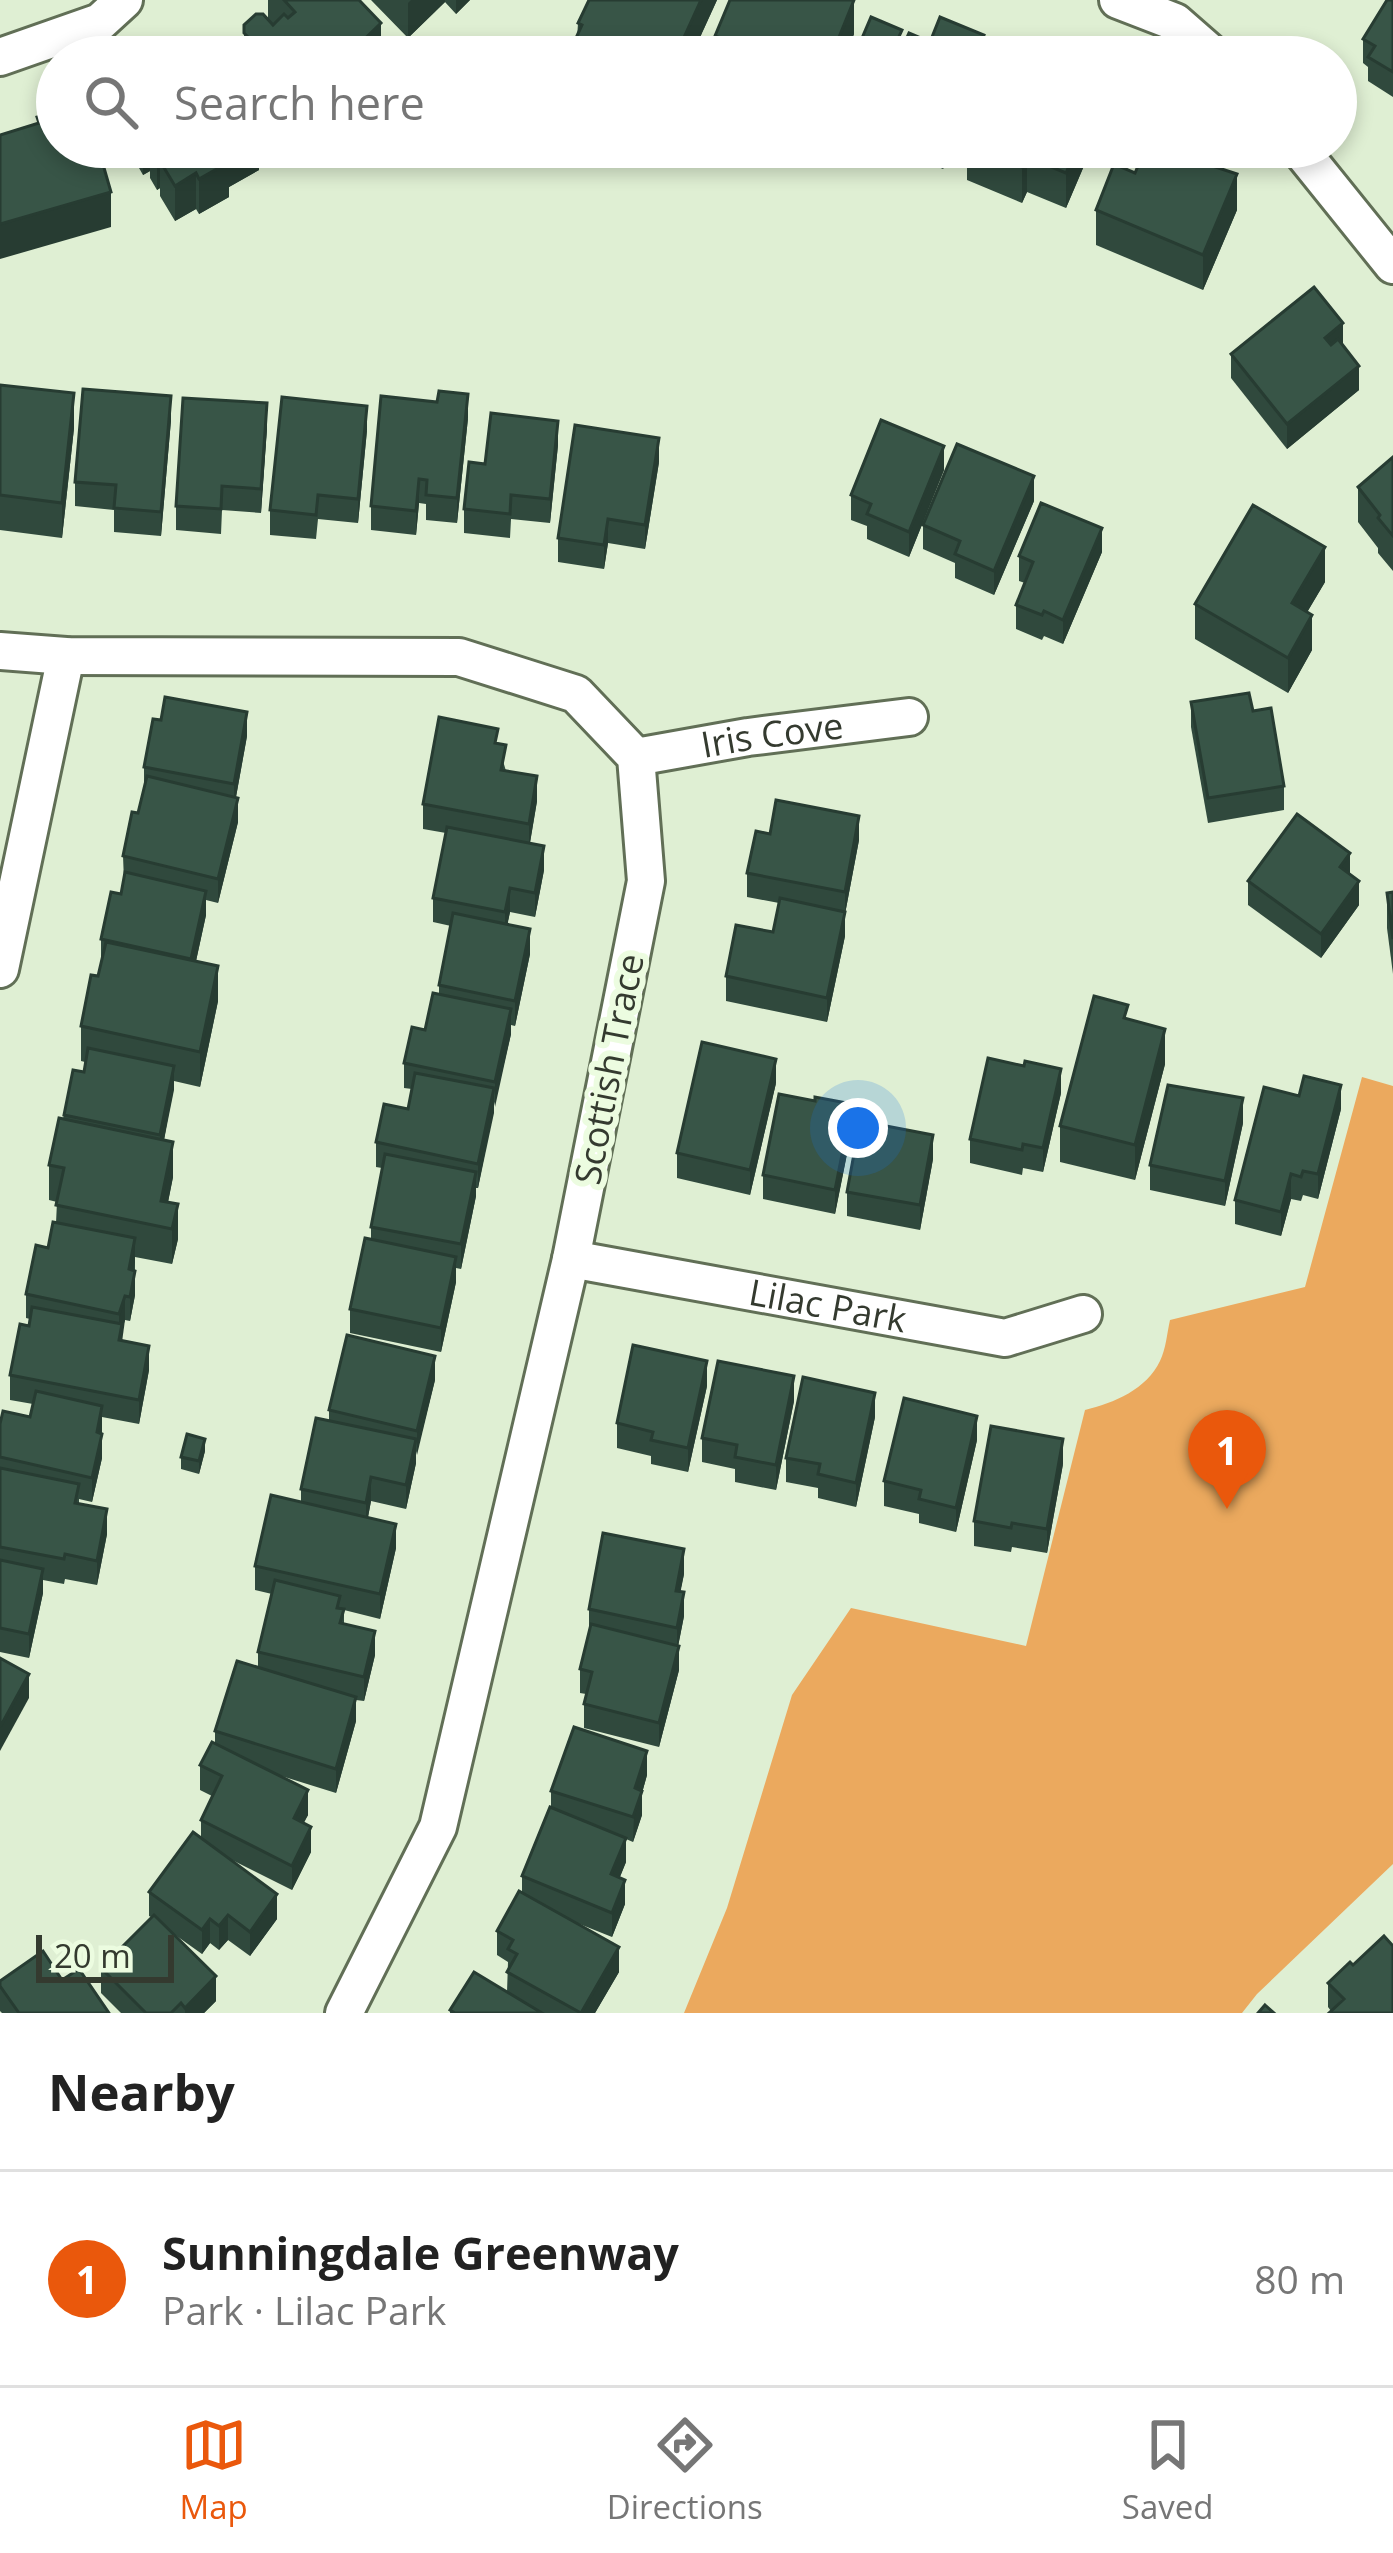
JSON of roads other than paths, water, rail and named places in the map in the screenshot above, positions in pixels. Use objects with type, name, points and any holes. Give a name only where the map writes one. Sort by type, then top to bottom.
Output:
[{"type":"street","points":[[59,36],[100,22],[124,0]]},
{"type":"street","points":[[1118,0],[1175,22],[1191,36]]},
{"type":"street","points":[[0,56],[36,44]]},
{"type":"street","points":[[1315,168],[1393,265]]},
{"type":"street","points":[[0,651],[66,656],[459,657],[576,694],[636,757]]},
{"type":"street","points":[[0,969],[66,656]]},
{"type":"street","name":"Iris Cove","points":[[636,757],[748,736],[909,717]]},
{"type":"street","name":"Scottish Trace","points":[[344,2013],[438,1827],[571,1258],[646,881],[636,757]]},
{"type":"street","name":"Lilac Park","points":[[571,1258],[1005,1338],[1083,1314]]},
{"type":"place","name":"Sunningdale Greenway","points":[[1227,1509]]}]
